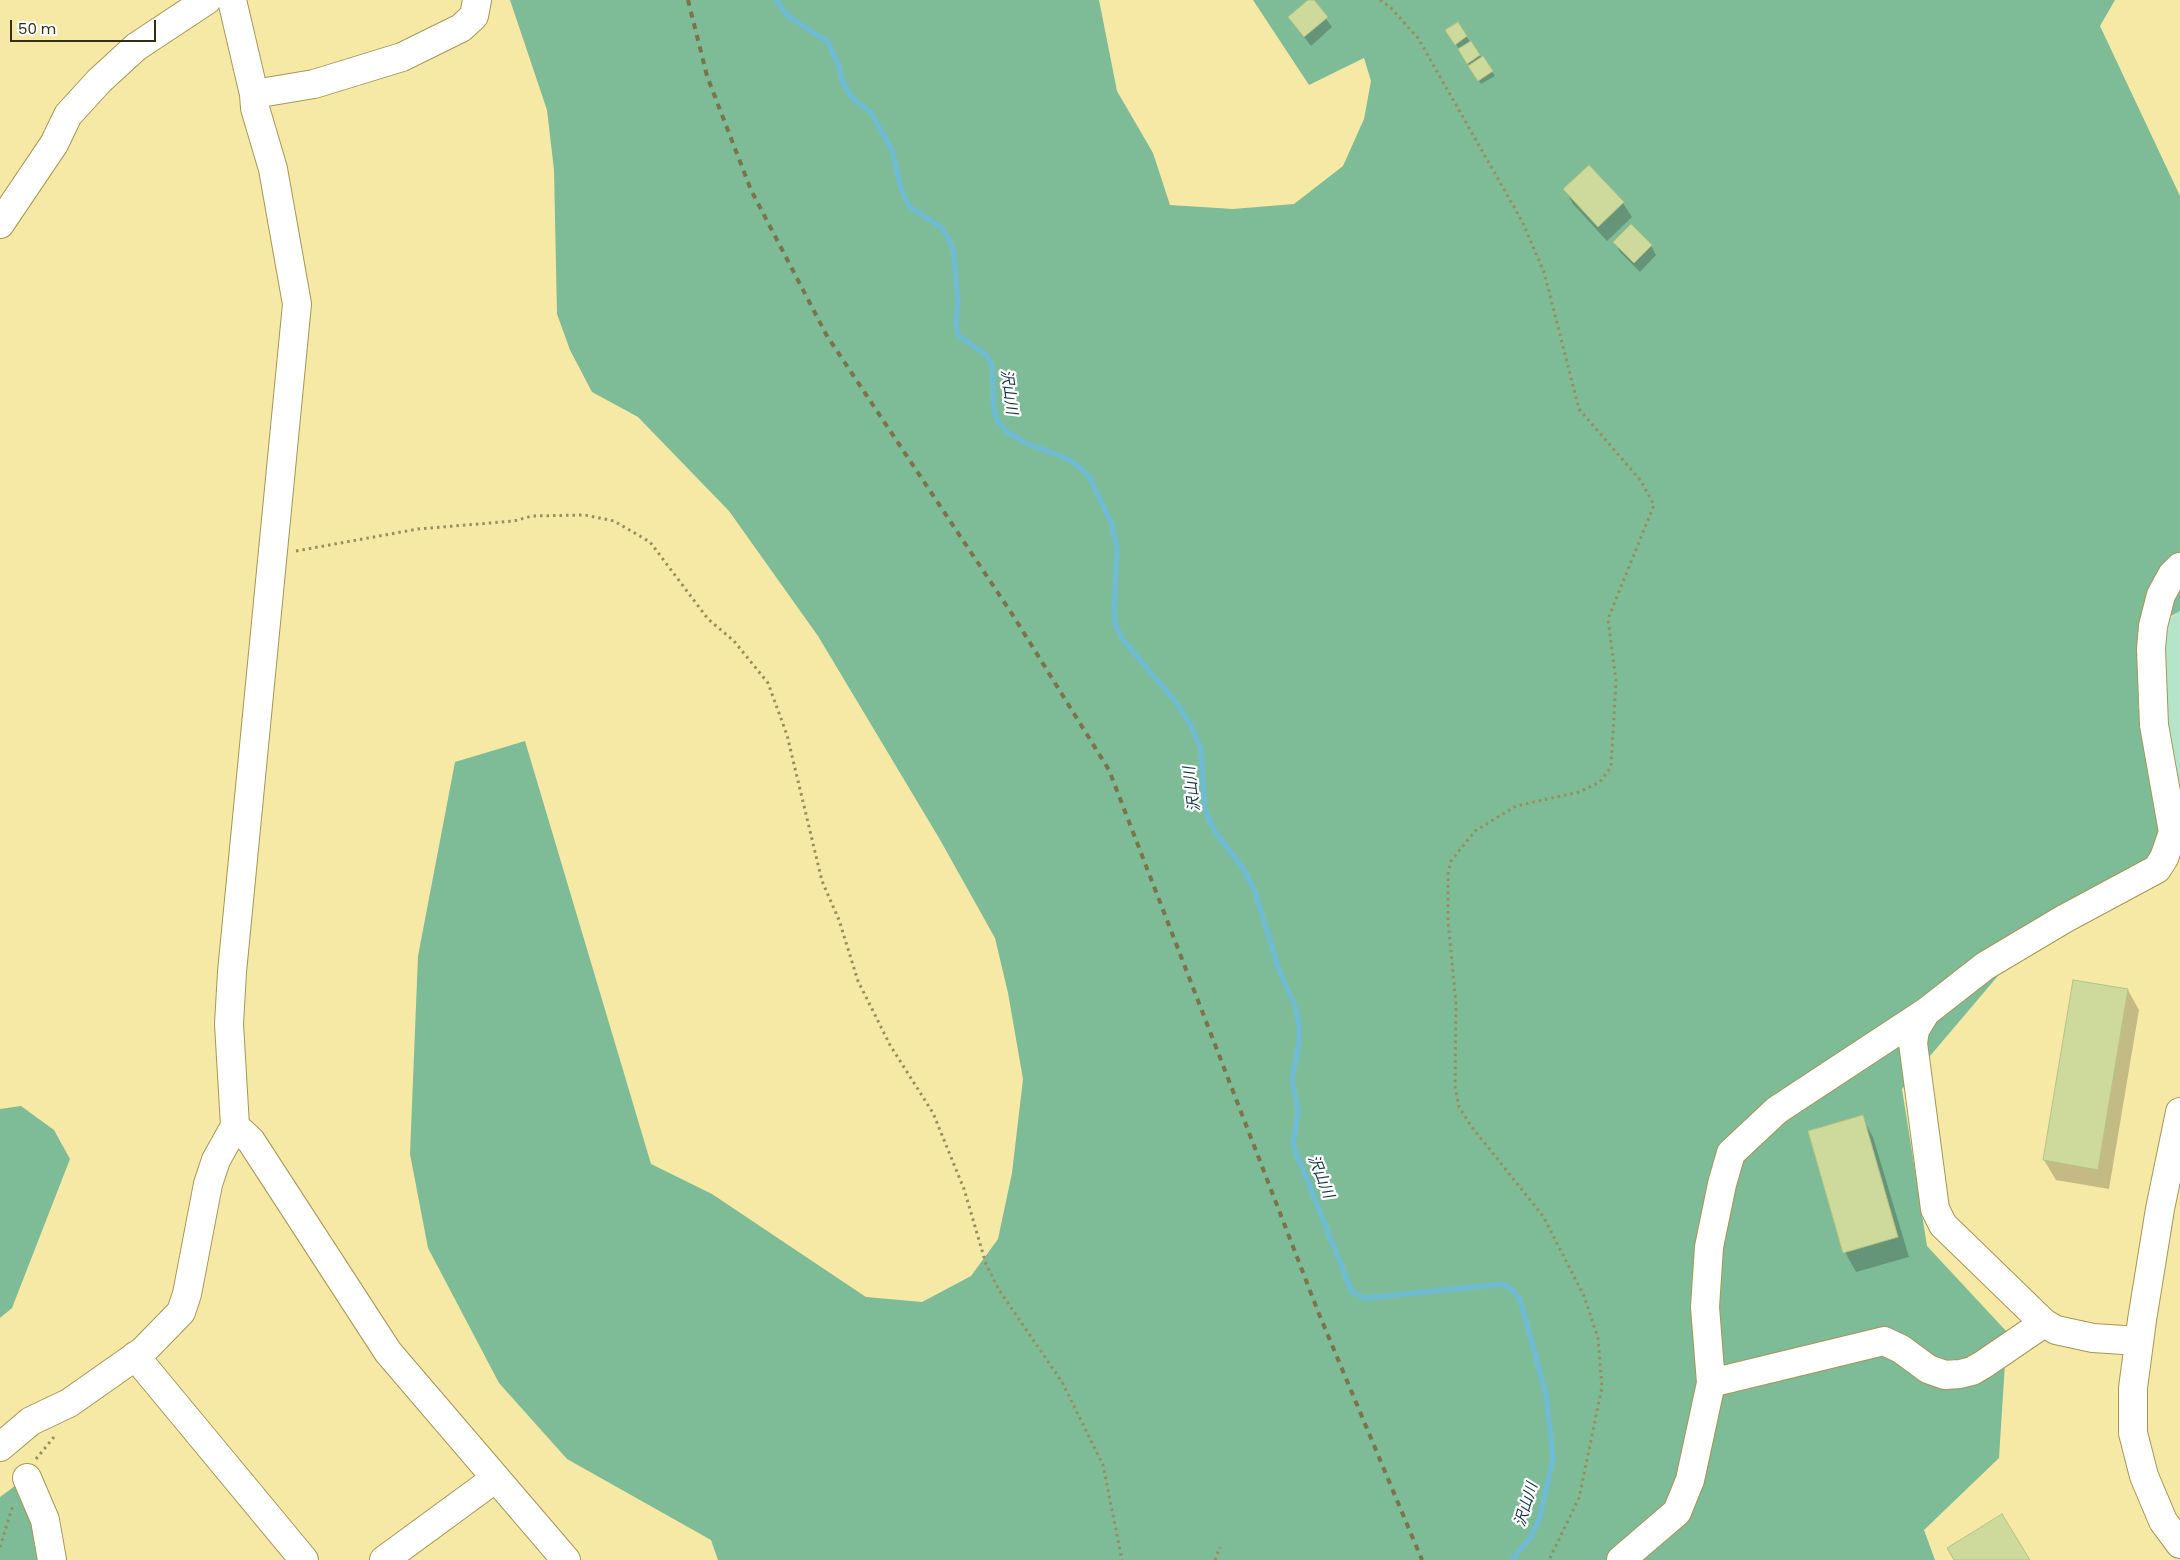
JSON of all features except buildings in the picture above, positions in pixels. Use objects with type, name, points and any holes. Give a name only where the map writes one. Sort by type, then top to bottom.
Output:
[{"type":"street","points":[[0,224],[54,144],[68,115],[99,81],[136,46],[207,0]]},
{"type":"street","points":[[0,1447],[31,1421],[69,1403],[135,1356],[181,1312],[208,1184],[216,1160],[235,1126],[230,1033],[231,990],[297,304],[273,169],[255,108],[254,94],[232,0]]},
{"type":"street","points":[[254,94],[314,84],[402,57],[461,28],[474,16],[477,0]]},
{"type":"street","points":[[1621,1560],[1676,1512],[1682,1503],[1690,1480],[1711,1383],[1705,1307],[1709,1247],[1722,1184],[1731,1153],[1778,1110],[1926,1012],[1986,966],[2064,919],[2157,869],[2164,858],[2173,832],[2154,725],[2156,685],[2151,649],[2153,626],[2161,595],[2172,575],[2180,567]]},
{"type":"street","points":[[1926,1012],[1915,1030],[1913,1043],[1935,1209],[1943,1225],[2044,1323],[2056,1330],[2093,1338],[2139,1341]]},
{"type":"street","points":[[2180,1112],[2160,1209],[2133,1388],[2133,1433],[2144,1476],[2163,1521],[2180,1544]]},
{"type":"street","points":[[235,1126],[251,1141],[388,1352],[566,1560]]},
{"type":"street","points":[[1711,1383],[1884,1341],[1900,1349],[1928,1368],[1945,1376],[1960,1374],[1972,1371],[1984,1364],[2044,1323]]},
{"type":"street","points":[[135,1356],[304,1560]]},
{"type":"street","points":[[27,1478],[45,1520],[52,1560]]},
{"type":"street","points":[[384,1560],[496,1478]]},
{"type":"path","points":[[1380,0],[1391,8],[1418,38],[1522,221],[1544,272],[1579,409],[1642,481],[1654,505],[1608,620],[1616,681],[1611,767],[1600,782],[1579,792],[1516,806],[1475,831],[1451,861],[1448,874],[1448,921],[1456,1004],[1455,1086],[1459,1106],[1470,1126],[1543,1216],[1584,1296],[1598,1338],[1602,1387],[1579,1498],[1549,1560]]},
{"type":"path","points":[[272,559],[296,551],[418,529],[514,521],[532,516],[585,515],[614,521],[650,542],[708,619],[734,641],[768,683],[787,735],[822,881],[839,920],[858,981],[890,1045],[933,1113],[964,1189],[986,1264],[999,1290],[1062,1382],[1103,1465],[1122,1560]]},
{"type":"path","points":[[0,1547],[11,1508],[39,1454],[50,1444],[62,1423],[69,1403]]},
{"type":"path","points":[[1215,1560],[1220,1547]]},
{"type":"green space","points":[[510,0],[1099,0],[1117,91],[1153,153],[1170,205],[1233,209],[1294,204],[1343,166],[1364,119],[1371,81],[1364,58],[1309,85],[1253,0],[2115,0],[2100,26],[2180,196],[2180,611],[2145,630],[2138,707],[2169,804],[2158,863],[2008,964],[1902,1089],[1927,1246],[2007,1332],[1999,1458],[1924,1530],[1935,1560],[718,1560],[711,1540],[567,1459],[499,1383],[428,1248],[410,1154],[418,956],[455,762],[525,741],[651,1164],[712,1194],[866,1297],[922,1302],[971,1276],[998,1239],[1012,1173],[1023,1079],[1008,993],[995,938],[939,838],[818,636],[729,511],[638,417],[592,392],[570,350],[557,314],[554,170],[547,110]]},
{"type":"green space","points":[[2180,610],[2180,798],[2167,753],[2162,651],[2168,620]]},
{"type":"green space","points":[[21,1106],[54,1130],[70,1159],[12,1308],[0,1318],[0,1109]]},
{"type":"green space","points":[[23,1480],[46,1560],[0,1560],[0,1497]]},
{"type":"waterway","name":"沢山川","points":[[776,0],[788,16],[828,42],[838,64],[843,83],[853,99],[871,112],[892,150],[901,189],[910,207],[942,228],[953,248],[958,301],[956,325],[958,335],[986,355],[992,366],[994,409],[998,422],[1007,432],[1026,443],[1068,459],[1083,470],[1091,480],[1112,525],[1117,549],[1115,623],[1123,640],[1176,702],[1190,724],[1201,749],[1205,810],[1216,833],[1243,868],[1255,892],[1279,970],[1295,1006],[1299,1024],[1299,1045],[1292,1079],[1298,1111],[1293,1145],[1352,1292],[1365,1298],[1502,1284],[1513,1290],[1520,1300],[1546,1394],[1553,1459],[1539,1520],[1531,1537],[1512,1560]]},
{"type":"railway","points":[[688,0],[707,76],[751,190],[827,336],[1014,617],[1109,770],[1319,1314],[1422,1560]]}]
